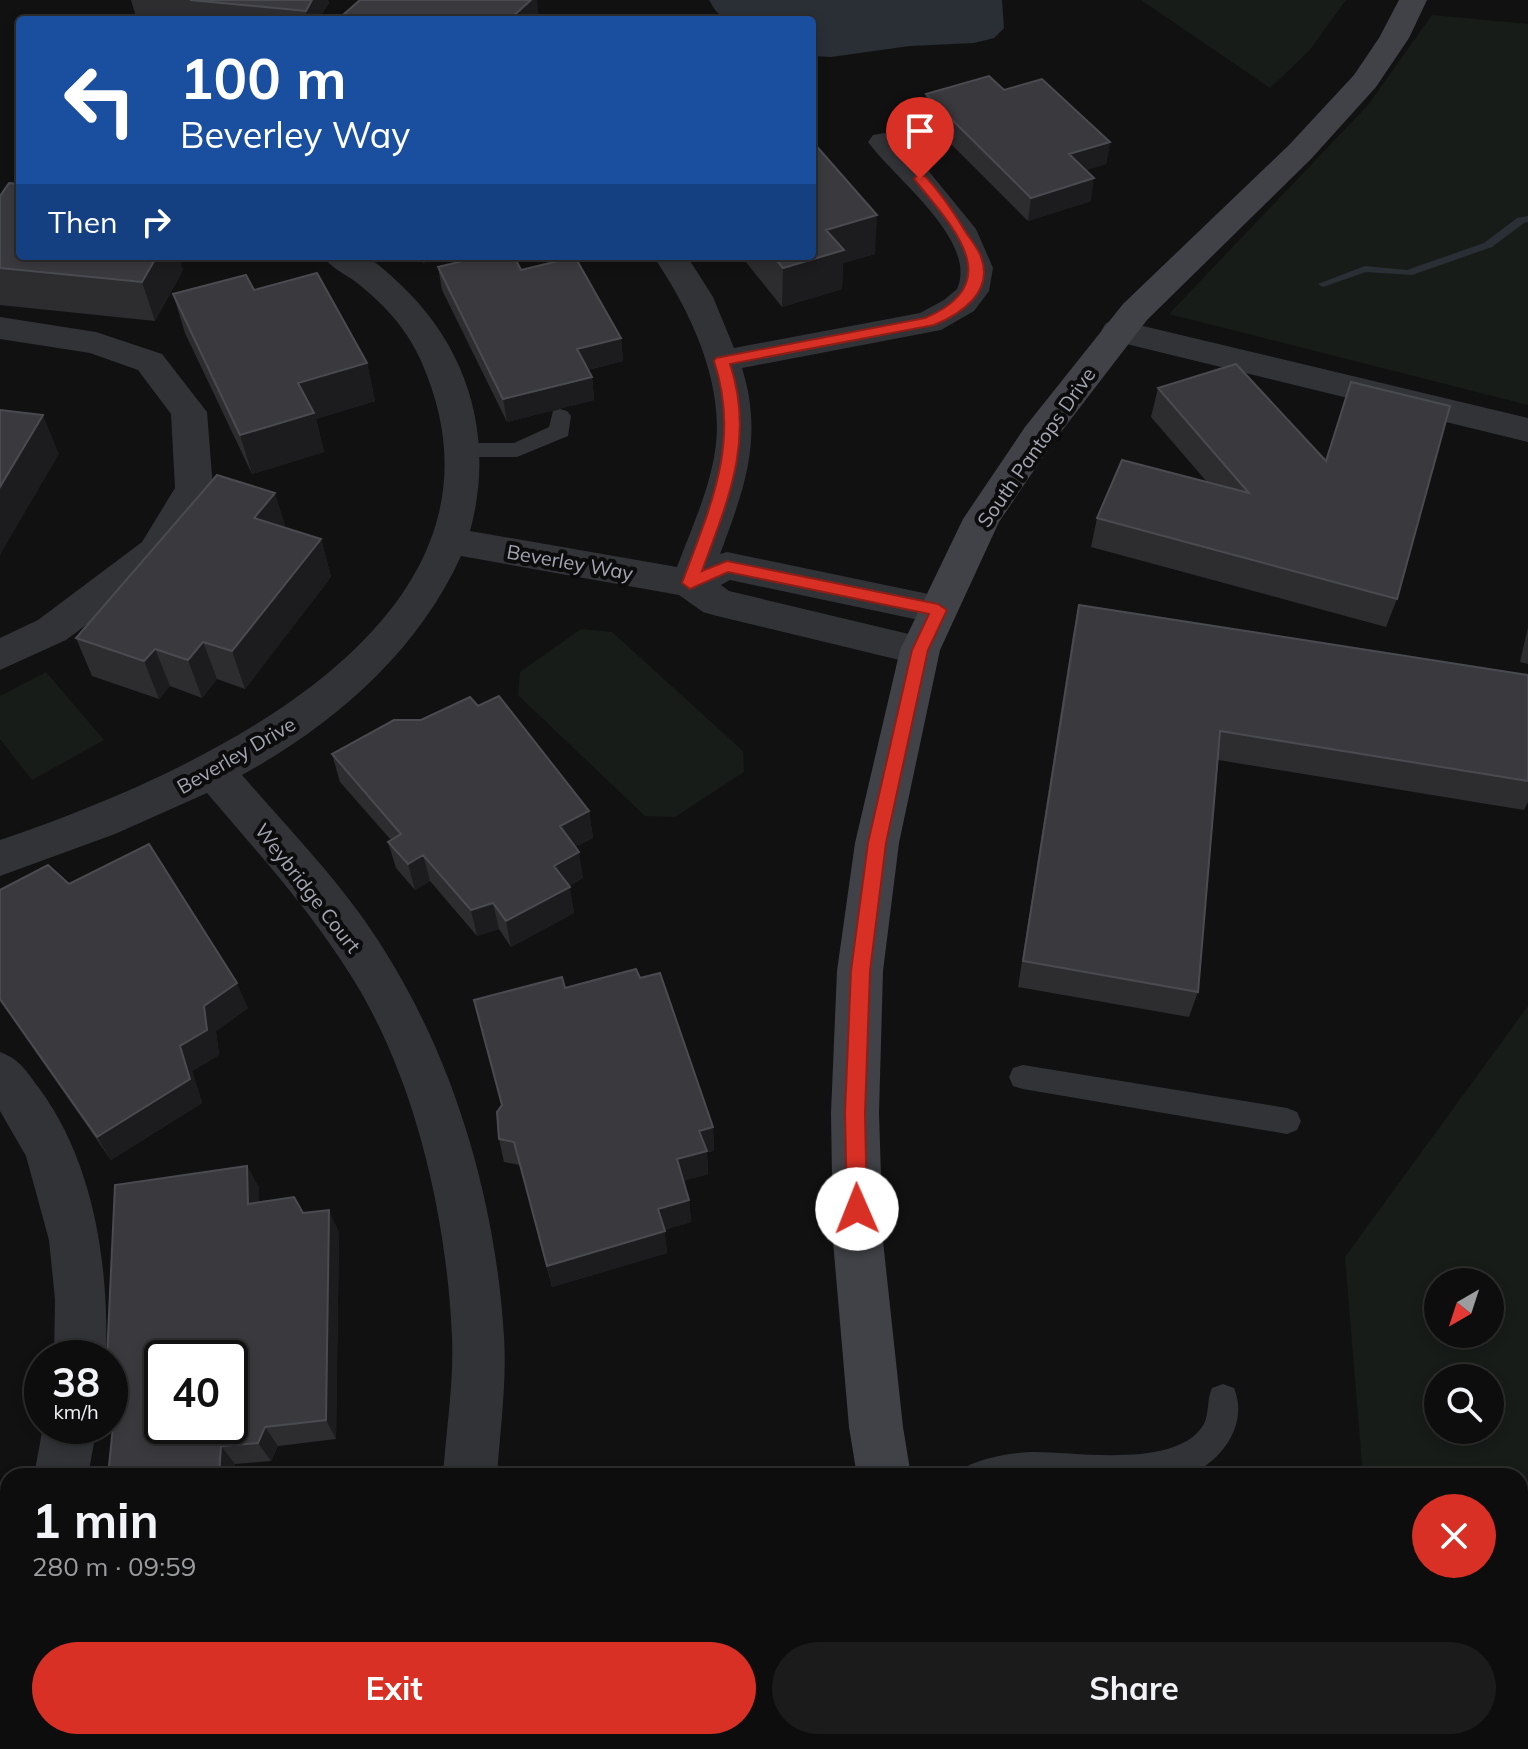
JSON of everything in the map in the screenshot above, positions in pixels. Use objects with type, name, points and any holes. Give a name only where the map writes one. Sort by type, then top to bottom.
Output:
[{"type":"street","name":"South Pantops Drive","points":[[883,1468],[858,1241],[855,1113],[860,971],[877,843],[929,630],[982,519],[1038,436],[1118,331],[1300,152],[1365,81],[1394,38],[1413,0]]},
{"type":"street","points":[[722,361],[929,322],[948,314],[966,300],[976,283],[975,258],[938,198],[884,142]]},
{"type":"street","name":"Beverley Drive","points":[[0,858],[139,808],[214,772],[283,732],[341,687],[389,639],[430,585],[449,541],[465,472],[460,421],[446,374],[423,331],[392,292],[346,260]]},
{"type":"street","points":[[672,260],[704,311],[730,386],[735,425],[733,449],[720,500],[690,583]]},
{"type":"street","points":[[0,328],[96,343],[150,362],[189,412],[194,488],[156,552],[52,630],[0,655]]},
{"type":"street","points":[[1118,331],[1528,430]]},
{"type":"street","name":"Beverley Way","points":[[449,541],[690,583],[717,602],[929,630]]},
{"type":"street","name":"Weybridge Court","points":[[214,772],[318,894],[370,966],[413,1049],[446,1142],[468,1247],[478,1339],[470,1468]]},
{"type":"street","points":[[0,1073],[38,1127],[64,1193],[79,1267],[80,1340]]},
{"type":"street","points":[[62,1468],[67,1444]]},
{"type":"lane","points":[[463,450],[517,450],[560,431],[560,416]]},
{"type":"lane","points":[[1023,1077],[1287,1121]]},
{"type":"lane","points":[[1148,1468],[1189,1459],[1219,1431],[1223,1399]]},
{"type":"shaded area","points":[[709,0],[1002,0],[1004,28],[994,38],[974,43],[816,56],[816,16],[721,16]]},
{"type":"shaded area","points":[[1141,0],[1346,0],[1309,51],[1270,88]]},
{"type":"shaded area","points":[[1432,15],[1528,24],[1528,405],[1169,314],[1368,105]]},
{"type":"shaded area","points":[[581,629],[612,632],[743,751],[744,772],[675,817],[645,816],[518,695],[520,672]]},
{"type":"shaded area","points":[[46,672],[104,740],[32,780],[0,739],[0,696]]},
{"type":"shaded area","points":[[1528,1006],[1528,1468],[1362,1468],[1345,1257]]},
{"type":"building","points":[[190,0],[312,0],[306,11]]},
{"type":"building","points":[[360,0],[531,0],[513,16],[344,14]]},
{"type":"building","points":[[989,76],[1004,90],[1042,79],[1110,142],[1069,154],[1094,178],[1031,198],[926,94]]},
{"type":"building","points":[[816,146],[877,215],[826,230],[844,250],[816,258]]},
{"type":"building","points":[[9,183],[16,184],[16,260],[155,260],[142,282],[0,268],[0,196]]},
{"type":"building","points":[[467,260],[516,260],[521,270],[563,260],[577,260],[621,338],[577,349],[592,377],[503,399],[438,267]]},
{"type":"building","points":[[776,260],[810,260],[783,268]]},
{"type":"building","points":[[317,273],[367,363],[298,383],[314,413],[240,435],[173,294],[246,275],[254,290]]},
{"type":"building","points":[[1236,364],[1326,461],[1351,382],[1450,406],[1397,599],[1097,518],[1122,460],[1249,493],[1158,388]]},
{"type":"building","points":[[0,410],[43,415],[0,487]]},
{"type":"building","points":[[217,475],[275,493],[254,518],[321,539],[232,651],[203,642],[188,660],[155,649],[144,661],[76,638]]},
{"type":"building","points":[[1079,605],[1528,675],[1528,781],[1220,731],[1198,992],[1023,961]]},
{"type":"building","points":[[499,696],[589,811],[560,826],[579,852],[554,866],[570,887],[506,921],[493,903],[471,910],[423,855],[408,864],[388,842],[401,834],[332,754],[394,720],[421,720],[470,697],[478,706]]},
{"type":"building","points":[[149,844],[237,983],[204,1006],[207,1030],[180,1046],[190,1079],[97,1137],[0,999],[0,890],[48,865],[69,884]]},
{"type":"building","points":[[636,969],[640,978],[660,973],[713,1127],[699,1131],[707,1151],[677,1159],[689,1200],[658,1209],[665,1231],[547,1266],[514,1142],[499,1139],[497,1112],[502,1105],[474,1000],[562,977],[565,988]]},
{"type":"building","points":[[247,1166],[248,1204],[294,1197],[303,1213],[329,1210],[326,1420],[265,1427],[258,1443],[248,1444],[248,1340],[144,1340],[144,1444],[246,1444],[221,1446],[220,1468],[109,1468],[111,1444],[128,1444],[128,1340],[108,1340],[115,1185]]},
{"type":"waterway","points":[[1323,284],[1365,269],[1408,273],[1488,245],[1521,220],[1528,219]]},
{"type":"route","points":[[857,1209],[855,1113],[860,971],[877,843],[920,650],[938,610],[727,566],[690,583],[720,500],[733,449],[735,425],[730,386],[722,361],[929,322],[948,314],[966,300],[976,283],[975,258],[938,198],[920,179]]}]
